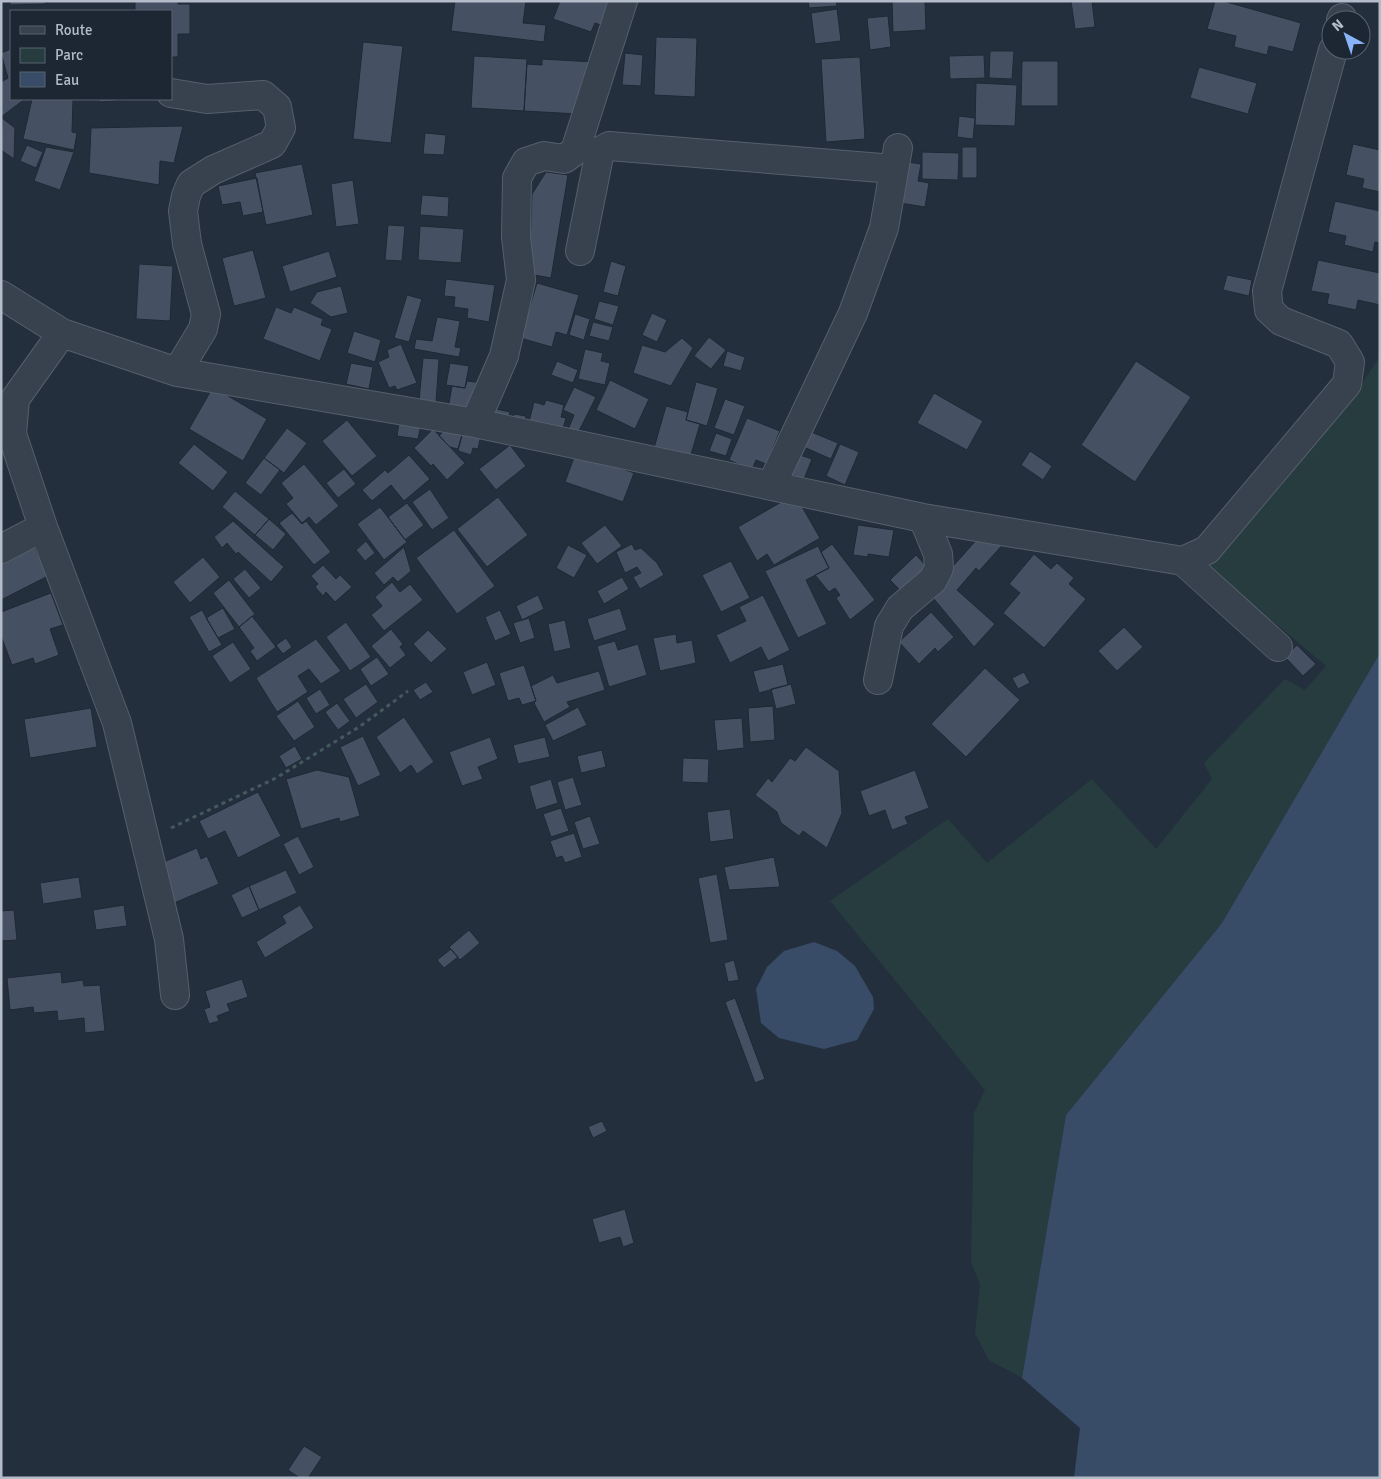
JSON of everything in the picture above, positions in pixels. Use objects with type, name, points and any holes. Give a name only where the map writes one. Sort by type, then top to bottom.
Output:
[{"type":"street","points":[[475,423],[504,356],[521,280],[516,237],[517,178],[526,162],[544,156],[564,159],[576,151],[623,1]]},
{"type":"street","points":[[1183,562],[1207,550],[1347,384],[1350,362],[1339,344],[1281,321],[1269,310],[1267,291],[1330,60]]},
{"type":"street","points":[[172,93],[207,99],[263,95],[277,107],[281,128],[272,144],[213,170],[191,184],[183,211],[188,244],[206,314],[203,329],[177,372]]},
{"type":"street","points":[[580,252],[600,151],[609,146],[896,158],[884,228],[853,313],[771,486]]},
{"type":"street","points":[[1,295],[62,333],[177,372],[475,423],[922,518],[1183,562],[1278,647]]},
{"type":"street","points":[[62,333],[15,399],[12,434],[43,527],[117,723],[169,939],[175,996]]},
{"type":"street","points":[[878,680],[889,626],[900,608],[932,580],[939,568],[938,554],[922,518]]},
{"type":"street","points":[[1,549],[43,527]]},
{"type":"path","points":[[146,841],[276,778],[359,727],[408,691]]},
{"type":"green space","points":[[1380,356],[1380,653],[1222,923],[1066,1115],[1022,1378],[989,1360],[975,1334],[980,1284],[971,1262],[974,1113],[985,1090],[830,901],[948,819],[987,863],[1092,779],[1156,849],[1212,779],[1204,763],[1285,679],[1305,690],[1326,666],[1206,565],[1348,404]]},
{"type":"water","points":[[1380,653],[1380,1478],[1074,1478],[1080,1428],[1022,1378],[1066,1115],[1222,923]]},
{"type":"water","points":[[814,942],[837,951],[855,966],[873,997],[874,1009],[857,1040],[824,1049],[779,1038],[761,1023],[756,989],[767,967],[784,951]]},
{"type":"building","points":[[10,1],[45,1],[46,4],[10,5]]},
{"type":"building","points":[[135,1],[178,1],[178,4],[190,4],[190,34],[178,34],[178,57],[172,57],[172,10],[135,10]]},
{"type":"building","points":[[455,1],[526,1],[523,23],[546,25],[544,42],[451,31]]},
{"type":"building","points":[[560,1],[610,1],[601,25],[595,23],[591,32],[553,19]]},
{"type":"building","points":[[808,1],[836,1],[837,6],[809,8]]},
{"type":"building","points":[[892,1],[925,1],[926,30],[893,32]]},
{"type":"building","points":[[1071,1],[1092,1],[1095,27],[1075,29]]},
{"type":"building","points":[[1215,1],[1223,1],[1301,23],[1293,52],[1269,46],[1267,55],[1234,47],[1236,36],[1207,29]]},
{"type":"building","points":[[837,9],[841,41],[815,44],[811,13]]},
{"type":"building","points":[[888,16],[891,47],[870,50],[867,18]]},
{"type":"building","points":[[656,37],[697,38],[695,97],[654,95]]},
{"type":"building","points":[[363,42],[403,46],[391,143],[353,139]]},
{"type":"building","points":[[10,49],[10,100],[24,100],[1,117],[1,82],[8,78],[1,53]]},
{"type":"building","points":[[990,51],[1014,51],[1012,79],[989,78]]},
{"type":"building","points":[[625,53],[643,55],[641,86],[622,85]]},
{"type":"building","points":[[984,55],[985,78],[950,79],[949,56]]},
{"type":"building","points":[[474,56],[527,59],[524,111],[471,108]]},
{"type":"building","points":[[860,57],[865,139],[826,142],[821,59]]},
{"type":"building","points":[[542,59],[593,62],[578,114],[524,111],[527,64],[542,65]]},
{"type":"building","points":[[1022,61],[1058,61],[1058,106],[1021,106]]},
{"type":"building","points":[[1199,67],[1257,83],[1248,114],[1190,98]]},
{"type":"building","points":[[976,83],[1017,85],[1015,126],[975,125]]},
{"type":"building","points":[[32,100],[73,100],[72,132],[77,133],[74,150],[23,139]]},
{"type":"building","points":[[99,100],[128,100],[99,102]]},
{"type":"building","points":[[959,116],[975,118],[973,139],[957,137]]},
{"type":"building","points":[[2,118],[15,128],[14,159],[1,150]]},
{"type":"building","points":[[183,126],[174,163],[160,161],[159,185],[89,173],[91,128]]},
{"type":"building","points":[[425,133],[446,135],[444,155],[423,154]]},
{"type":"building","points":[[1353,144],[1380,150],[1380,192],[1362,188],[1364,179],[1346,175]]},
{"type":"building","points":[[27,145],[43,152],[36,168],[20,161]]},
{"type":"building","points":[[46,147],[74,152],[60,190],[34,181]]},
{"type":"building","points":[[962,147],[977,147],[977,178],[962,178]]},
{"type":"building","points":[[922,152],[959,153],[958,180],[922,179]]},
{"type":"building","points":[[907,162],[921,164],[918,181],[929,183],[925,207],[900,203]]},
{"type":"building","points":[[302,164],[313,215],[266,225],[255,173]]},
{"type":"building","points":[[546,172],[568,175],[551,278],[529,274],[532,194]]},
{"type":"building","points":[[257,178],[263,212],[243,216],[240,202],[222,205],[218,186]]},
{"type":"building","points":[[353,180],[359,224],[336,227],[331,184]]},
{"type":"building","points":[[422,195],[449,197],[448,217],[420,215]]},
{"type":"building","points":[[1335,201],[1380,211],[1380,243],[1375,242],[1373,252],[1344,245],[1346,236],[1328,232]]},
{"type":"building","points":[[388,225],[405,226],[402,261],[385,260]]},
{"type":"building","points":[[420,226],[464,229],[461,263],[418,260]]},
{"type":"building","points":[[253,250],[266,298],[234,306],[222,258]]},
{"type":"building","points":[[329,251],[337,277],[290,292],[282,266]]},
{"type":"building","points":[[1318,260],[1380,273],[1380,305],[1358,300],[1356,310],[1327,304],[1329,294],[1311,291]]},
{"type":"building","points":[[611,261],[626,266],[618,296],[603,292]]},
{"type":"building","points":[[139,264],[173,266],[170,321],[136,319]]},
{"type":"building","points":[[1227,275],[1252,280],[1249,296],[1223,290]]},
{"type":"building","points":[[446,279],[495,285],[489,322],[467,318],[468,309],[454,307],[455,297],[444,296]]},
{"type":"building","points":[[537,283],[579,295],[567,335],[556,332],[552,347],[520,338]]},
{"type":"building","points":[[341,286],[348,313],[331,317],[310,303],[317,292]]},
{"type":"building","points":[[407,295],[422,299],[409,342],[394,338]]},
{"type":"building","points":[[599,301],[619,306],[613,325],[594,319]]},
{"type":"building","points":[[276,307],[291,313],[294,307],[323,319],[321,325],[332,329],[320,361],[263,339]]},
{"type":"building","points":[[652,313],[667,320],[657,342],[642,335]]},
{"type":"building","points":[[575,314],[590,319],[584,340],[569,335]]},
{"type":"building","points":[[437,317],[460,321],[455,347],[461,348],[459,357],[414,349],[416,339],[432,341]]},
{"type":"building","points":[[593,322],[613,327],[609,341],[589,336]]},
{"type":"building","points":[[354,331],[381,340],[375,362],[347,353]]},
{"type":"building","points":[[709,337],[726,350],[711,369],[694,356]]},
{"type":"building","points":[[682,338],[693,348],[671,386],[633,373],[642,345],[665,352]]},
{"type":"building","points":[[401,344],[417,383],[397,390],[395,386],[389,388],[378,362],[389,357],[387,350]]},
{"type":"building","points":[[585,349],[603,353],[601,361],[610,363],[605,385],[578,379]]},
{"type":"building","points":[[727,351],[745,357],[741,371],[723,366]]},
{"type":"building","points":[[423,358],[439,359],[436,402],[419,401]]},
{"type":"building","points":[[557,361],[578,370],[573,383],[551,375]]},
{"type":"building","points":[[1136,361],[1191,397],[1135,482],[1081,445]]},
{"type":"building","points":[[351,363],[373,367],[369,389],[346,384]]},
{"type":"building","points":[[450,363],[469,366],[465,388],[446,385]]},
{"type":"building","points":[[610,380],[649,399],[635,429],[596,410]]},
{"type":"building","points":[[467,381],[483,383],[471,413],[448,409],[452,386],[465,388]]},
{"type":"building","points":[[696,382],[718,388],[707,426],[686,420]]},
{"type":"building","points":[[213,387],[267,419],[243,461],[189,429]]},
{"type":"building","points":[[574,387],[596,397],[576,437],[567,432],[574,415],[563,410]]},
{"type":"building","points":[[934,393],[983,421],[967,450],[917,423]]},
{"type":"building","points":[[725,399],[745,406],[734,435],[714,428]]},
{"type":"building","points":[[546,400],[564,405],[561,417],[566,418],[562,432],[529,422],[534,402],[544,405]]},
{"type":"building","points":[[666,406],[688,412],[686,420],[700,424],[690,458],[654,448]]},
{"type":"building","points":[[496,409],[510,412],[507,423],[494,419]]},
{"type":"building","points":[[514,414],[526,416],[523,430],[511,428]]},
{"type":"building","points":[[747,418],[780,431],[766,464],[756,460],[752,470],[729,460]]},
{"type":"building","points":[[347,420],[377,456],[352,476],[322,441]]},
{"type":"building","points":[[399,422],[421,425],[418,439],[397,436]]},
{"type":"building","points":[[449,425],[463,431],[458,449],[450,447],[439,436]]},
{"type":"building","points":[[287,428],[307,443],[284,473],[264,458]]},
{"type":"building","points":[[433,429],[465,463],[447,480],[433,464],[431,466],[414,448]]},
{"type":"building","points":[[804,429],[838,443],[831,459],[797,444]]},
{"type":"building","points":[[463,431],[481,435],[478,449],[473,448],[471,455],[458,451]]},
{"type":"building","points":[[716,433],[732,439],[726,456],[709,451]]},
{"type":"building","points":[[194,444],[228,472],[213,491],[178,463]]},
{"type":"building","points":[[840,444],[859,452],[845,485],[826,476]]},
{"type":"building","points":[[510,445],[526,466],[496,490],[479,469]]},
{"type":"building","points":[[1030,451],[1052,466],[1043,480],[1021,465]]},
{"type":"building","points":[[576,452],[634,473],[623,502],[565,482]]},
{"type":"building","points":[[794,453],[812,459],[804,479],[786,473]]},
{"type":"building","points":[[409,455],[430,479],[404,501],[391,485],[372,501],[362,490],[385,470],[388,473]]},
{"type":"building","points":[[264,458],[280,470],[261,495],[245,483]]},
{"type":"building","points":[[304,464],[339,506],[316,525],[309,517],[302,523],[286,504],[293,498],[281,483]]},
{"type":"building","points":[[344,469],[356,484],[338,498],[326,483]]},
{"type":"building","points":[[430,489],[449,518],[432,530],[412,502]]},
{"type":"building","points":[[235,491],[269,519],[255,535],[222,507]]},
{"type":"building","points":[[498,497],[528,535],[487,567],[457,529]]},
{"type":"building","points":[[783,501],[801,505],[820,538],[774,565],[767,554],[757,561],[738,527]]},
{"type":"building","points":[[407,503],[424,525],[405,540],[388,517]]},
{"type":"building","points":[[380,507],[407,542],[384,560],[357,524]]},
{"type":"building","points":[[292,513],[302,524],[306,521],[331,552],[314,565],[279,523]]},
{"type":"building","points":[[269,519],[286,534],[273,550],[255,535]]},
{"type":"building","points":[[233,521],[284,567],[271,582],[238,552],[236,554],[227,543],[222,548],[214,537]]},
{"type":"building","points":[[605,525],[622,546],[597,564],[581,543]]},
{"type":"building","points":[[858,525],[894,530],[889,557],[868,554],[868,557],[853,555]]},
{"type":"building","points":[[454,530],[495,586],[457,614],[416,558]]},
{"type":"building","points":[[980,536],[1006,541],[979,571],[976,568],[957,590],[995,624],[974,647],[929,593]]},
{"type":"building","points":[[366,541],[375,553],[365,561],[356,550]]},
{"type":"building","points":[[33,544],[48,576],[1,600],[1,559]]},
{"type":"building","points":[[632,544],[635,550],[641,548],[657,563],[664,575],[640,589],[633,577],[641,573],[637,567],[625,573],[616,552]]},
{"type":"building","points":[[832,544],[875,600],[850,620],[836,598],[840,595],[835,588],[829,592],[815,575],[829,568],[821,552]]},
{"type":"building","points":[[568,545],[587,555],[574,578],[556,568]]},
{"type":"building","points":[[818,546],[829,568],[806,580],[827,624],[798,638],[765,571]]},
{"type":"building","points":[[404,547],[411,571],[398,582],[393,577],[384,585],[374,573]]},
{"type":"building","points":[[1034,554],[1051,569],[1057,563],[1074,578],[1069,584],[1086,599],[1044,648],[1003,613],[1020,593],[1009,584]]},
{"type":"building","points":[[916,555],[928,568],[903,593],[890,580]]},
{"type":"building","points":[[203,557],[220,577],[190,603],[173,582]]},
{"type":"building","points":[[731,561],[750,598],[721,612],[702,575]]},
{"type":"building","points":[[323,565],[336,579],[340,575],[352,587],[335,602],[326,592],[323,596],[315,587],[318,584],[311,576]]},
{"type":"building","points":[[245,569],[261,588],[249,598],[233,579]]},
{"type":"building","points":[[622,577],[629,589],[604,604],[597,591]]},
{"type":"building","points":[[229,580],[255,614],[239,627],[213,593]]},
{"type":"building","points":[[392,582],[400,592],[410,584],[423,600],[384,631],[371,615],[382,606],[375,597]]},
{"type":"building","points":[[51,593],[63,625],[50,629],[59,655],[35,664],[33,658],[12,665],[1,636],[1,612]]},
{"type":"building","points":[[538,595],[544,609],[522,620],[516,606]]},
{"type":"building","points":[[763,595],[790,650],[768,661],[761,647],[730,663],[716,635],[746,621],[739,607]]},
{"type":"building","points":[[223,608],[235,629],[218,638],[206,618]]},
{"type":"building","points":[[620,608],[627,630],[594,641],[587,619]]},
{"type":"building","points":[[202,610],[222,645],[209,652],[189,617]]},
{"type":"building","points":[[500,610],[511,634],[495,641],[485,617]]},
{"type":"building","points":[[931,612],[954,637],[938,652],[935,648],[919,664],[899,642]]},
{"type":"building","points":[[252,616],[276,647],[257,661],[250,651],[254,648],[239,627]]},
{"type":"building","points":[[529,618],[535,638],[520,643],[513,623]]},
{"type":"building","points":[[565,620],[571,648],[554,652],[548,624]]},
{"type":"building","points":[[346,622],[371,657],[350,671],[326,637]]},
{"type":"building","points":[[1124,627],[1143,647],[1117,671],[1098,651]]},
{"type":"building","points":[[391,629],[403,644],[400,647],[406,655],[390,668],[371,646]]},
{"type":"building","points":[[428,630],[447,649],[431,663],[413,644]]},
{"type":"building","points":[[676,634],[677,643],[692,640],[696,663],[660,671],[653,638]]},
{"type":"building","points":[[286,638],[292,647],[283,654],[276,645]]},
{"type":"building","points":[[316,639],[341,671],[321,684],[309,669],[298,676],[308,692],[277,712],[256,678]]},
{"type":"building","points":[[615,641],[618,650],[638,644],[647,675],[609,687],[597,646]]},
{"type":"building","points":[[233,642],[251,669],[230,683],[212,656]]},
{"type":"building","points":[[1297,645],[1316,664],[1303,676],[1285,657]]},
{"type":"building","points":[[377,657],[389,674],[371,686],[360,669]]},
{"type":"building","points":[[487,662],[496,685],[472,695],[463,672]]},
{"type":"building","points":[[783,664],[788,685],[759,693],[753,671]]},
{"type":"building","points":[[524,665],[536,701],[522,705],[519,698],[508,701],[499,673]]},
{"type":"building","points":[[985,668],[1020,700],[966,757],[931,724]]},
{"type":"building","points":[[599,671],[605,690],[567,702],[570,707],[544,722],[535,705],[534,702],[536,701],[531,686],[553,675],[557,683]]},
{"type":"building","points":[[1024,672],[1030,683],[1018,689],[1012,678]]},
{"type":"building","points":[[426,682],[433,692],[420,700],[413,690]]},
{"type":"building","points":[[366,684],[378,702],[356,718],[343,699]]},
{"type":"building","points":[[791,684],[796,704],[776,709],[771,689]]},
{"type":"building","points":[[320,689],[330,705],[316,714],[306,698]]},
{"type":"building","points":[[298,701],[315,727],[294,741],[276,716]]},
{"type":"building","points":[[337,703],[350,721],[338,730],[325,712]]},
{"type":"building","points":[[773,706],[775,740],[750,742],[748,708]]},
{"type":"building","points":[[578,707],[587,725],[553,741],[545,725]]},
{"type":"building","points":[[91,708],[97,747],[30,758],[24,719]]},
{"type":"building","points":[[404,717],[434,762],[417,774],[411,765],[400,773],[376,737]]},
{"type":"building","points":[[742,718],[744,748],[717,751],[714,720]]},
{"type":"building","points":[[363,736],[381,775],[358,786],[340,747]]},
{"type":"building","points":[[490,737],[498,759],[478,767],[483,779],[462,786],[449,752]]},
{"type":"building","points":[[545,737],[550,757],[518,764],[513,745]]},
{"type":"building","points":[[295,746],[302,759],[286,768],[279,756]]},
{"type":"building","points":[[806,747],[839,771],[842,813],[827,848],[803,831],[799,836],[781,823],[777,812],[755,795],[768,778],[772,782],[790,758],[795,761]]},
{"type":"building","points":[[602,750],[606,767],[581,773],[577,756]]},
{"type":"building","points":[[683,758],[709,759],[708,783],[682,782]]},
{"type":"building","points":[[317,770],[349,777],[360,816],[340,822],[339,818],[301,829],[286,779]]},
{"type":"building","points":[[915,770],[929,808],[905,817],[908,824],[892,830],[885,810],[869,816],[860,791]]},
{"type":"building","points":[[573,777],[582,805],[565,810],[557,782]]},
{"type":"building","points":[[551,779],[558,803],[536,810],[529,786]]},
{"type":"building","points":[[258,792],[281,836],[238,858],[225,831],[208,839],[199,821]]},
{"type":"building","points":[[561,808],[569,831],[551,837],[543,814]]},
{"type":"building","points":[[730,809],[734,839],[710,842],[707,812]]},
{"type":"building","points":[[590,816],[600,844],[583,849],[574,822]]},
{"type":"building","points":[[574,833],[582,857],[565,863],[562,856],[556,858],[550,841]]},
{"type":"building","points":[[298,836],[314,867],[299,875],[283,844]]},
{"type":"building","points":[[197,848],[201,859],[207,856],[219,884],[174,903],[159,864]]},
{"type":"building","points":[[774,857],[780,887],[729,890],[724,867]]},
{"type":"building","points":[[286,870],[297,893],[259,910],[249,886]]},
{"type":"building","points":[[717,874],[728,940],[710,943],[698,878]]},
{"type":"building","points":[[79,877],[82,898],[43,904],[40,883]]},
{"type":"building","points":[[249,886],[259,910],[242,918],[231,895]]},
{"type":"building","points":[[124,905],[127,926],[96,930],[93,910]]},
{"type":"building","points":[[300,905],[314,928],[265,958],[256,942],[286,923],[282,916]]},
{"type":"building","points":[[14,910],[17,940],[1,941],[1,911]]},
{"type":"building","points":[[469,930],[480,943],[460,960],[449,947]]},
{"type":"building","points":[[451,949],[458,957],[444,968],[437,960]]},
{"type":"building","points":[[734,960],[739,980],[728,982],[724,963]]},
{"type":"building","points":[[61,972],[62,983],[83,980],[84,986],[100,985],[105,1031],[85,1033],[84,1018],[58,1021],[57,1011],[34,1013],[33,1007],[10,1010],[7,978]]},
{"type":"building","points":[[242,979],[248,997],[227,1004],[230,1011],[217,1016],[219,1021],[209,1024],[204,1009],[210,1007],[205,991]]},
{"type":"building","points":[[735,998],[765,1079],[755,1083],[725,1002]]},
{"type":"building","points":[[602,1121],[607,1131],[593,1138],[588,1127]]},
{"type":"building","points":[[625,1209],[634,1243],[623,1247],[620,1237],[599,1243],[592,1219]]},
{"type":"building","points":[[304,1446],[322,1457],[308,1478],[300,1478],[288,1470]]}]
